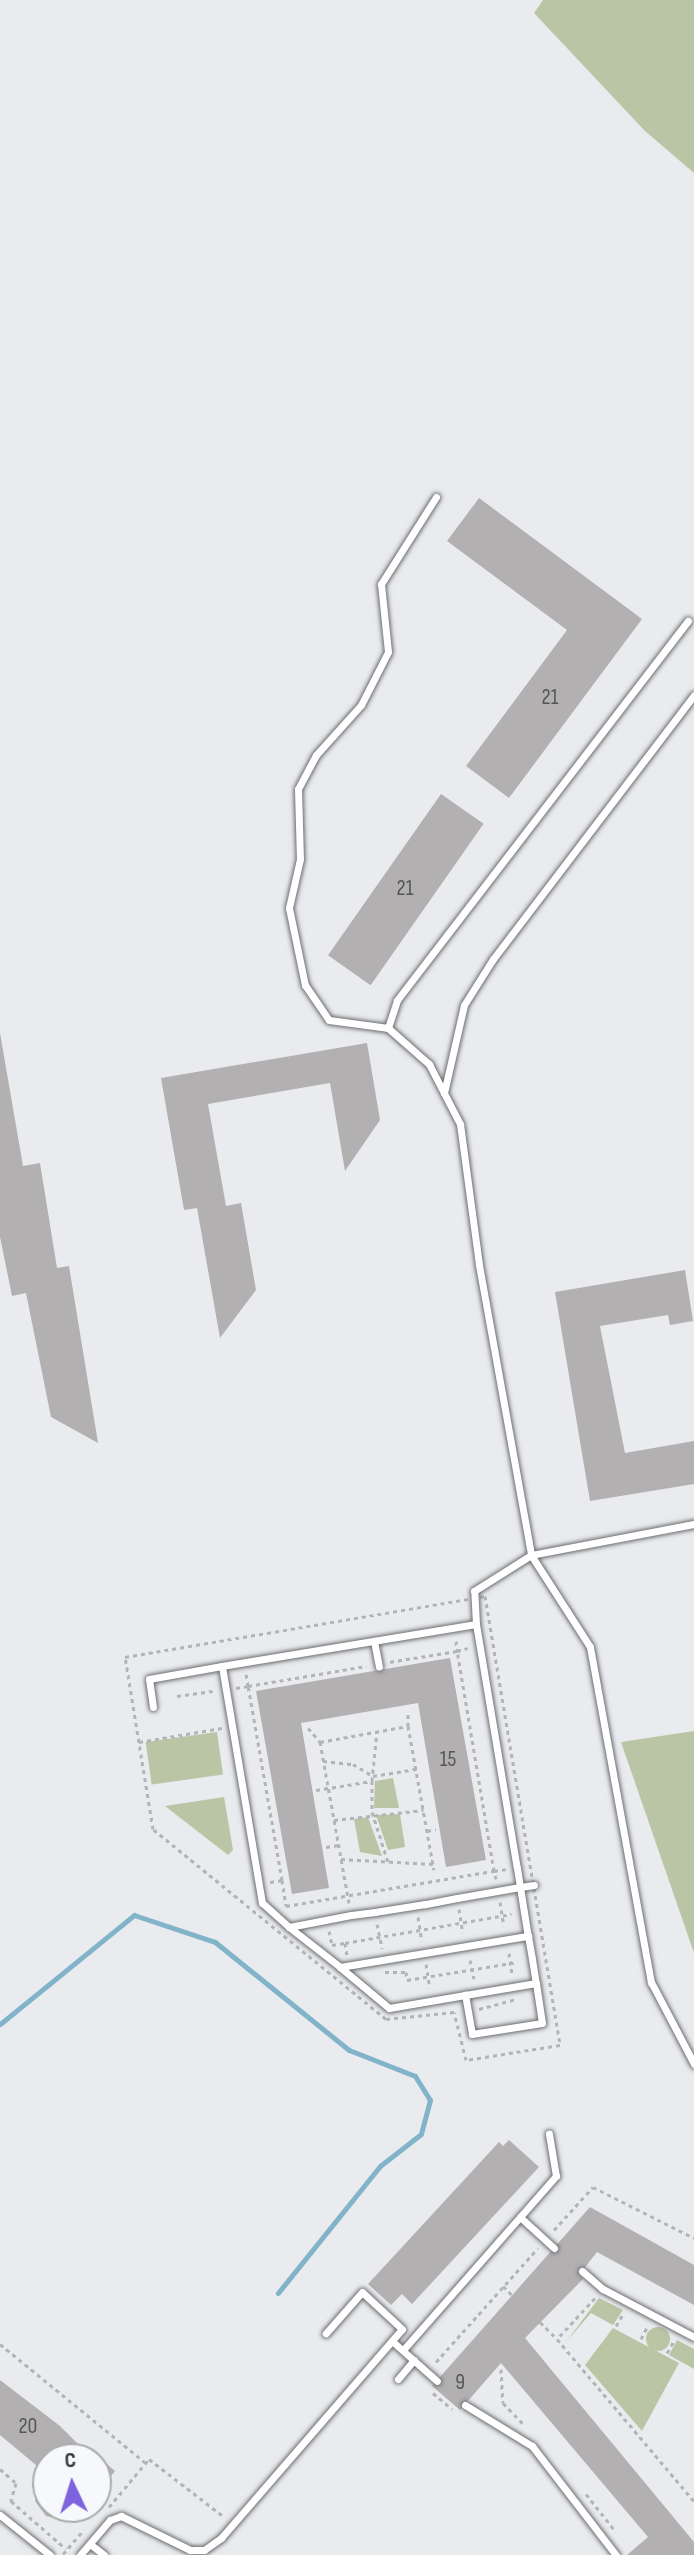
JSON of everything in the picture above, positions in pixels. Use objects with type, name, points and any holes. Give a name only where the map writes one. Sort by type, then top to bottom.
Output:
[{"type":"lane","points":[[436,497],[381,584],[388,652],[361,705],[316,755],[298,789],[300,859],[289,908],[305,985],[329,1020],[388,1028],[429,1064],[460,1124],[479,1265],[531,1555],[590,1647],[651,1982],[694,2064]]},
{"type":"lane","points":[[388,1028],[397,1000],[688,621]]},
{"type":"lane","points":[[444,1093],[464,1005],[493,959],[694,695]]},
{"type":"lane","points":[[465,1995],[472,2034],[542,2023],[479,1646],[472,1598],[474,1591],[531,1555],[694,1524]]},
{"type":"lane","points":[[153,1707],[149,1679],[476,1624]]},
{"type":"lane","points":[[374,1641],[378,1666]]},
{"type":"lane","points":[[222,1666],[262,1903],[344,1967],[389,2008],[536,1983]]},
{"type":"lane","points":[[289,1927],[534,1885]]},
{"type":"lane","points":[[344,1967],[528,1936]]},
{"type":"lane","points":[[403,2350],[556,2176],[549,2134]]},
{"type":"lane","points":[[520,2217],[554,2248]]},
{"type":"lane","points":[[582,2271],[603,2289],[694,2337]]},
{"type":"lane","points":[[80,2555],[110,2520],[121,2516],[190,2550],[213,2544],[402,2329],[362,2292],[326,2333]]},
{"type":"lane","points":[[392,2341],[437,2381]]},
{"type":"lane","points":[[398,2379],[414,2360]]},
{"type":"lane","points":[[465,2405],[532,2446],[616,2555]]},
{"type":"lane","points":[[0,2515],[50,2555]]},
{"type":"lane","points":[[90,2544],[104,2555]]},
{"type":"path","points":[[485,1596],[125,1657],[153,1829],[386,2019],[454,2012],[466,2060],[560,2045]]},
{"type":"path","points":[[453,1628],[457,1651],[494,1871],[286,1906],[248,1686],[378,1666],[457,1651],[479,1646]]},
{"type":"path","points":[[177,1696],[226,1689]]},
{"type":"path","points":[[408,1712],[434,1870]]},
{"type":"path","points":[[320,1742],[408,1726]]},
{"type":"path","points":[[139,1742],[232,1727]]},
{"type":"path","points":[[308,1728],[320,1742],[351,1915]]},
{"type":"path","points":[[377,1731],[372,1812],[389,1863]]},
{"type":"path","points":[[323,1761],[353,1764],[373,1778]]},
{"type":"path","points":[[316,1790],[416,1769]]},
{"type":"path","points":[[334,1820],[372,1812],[423,1810]]},
{"type":"path","points":[[427,1831],[436,1829]]},
{"type":"path","points":[[326,1847],[339,1845]]},
{"type":"path","points":[[341,1859],[433,1864]]},
{"type":"path","points":[[259,1885],[282,1880]]},
{"type":"path","points":[[324,1899],[332,1945],[538,1909]]},
{"type":"path","points":[[344,1967],[345,1943]]},
{"type":"path","points":[[479,2009],[517,1999]]},
{"type":"path","points":[[427,2372],[593,2187],[694,2238]]},
{"type":"path","points":[[503,2286],[512,2295]]},
{"type":"path","points":[[557,2339],[603,2289]]},
{"type":"path","points":[[540,2322],[694,2501]]},
{"type":"path","points":[[0,2344],[146,2463]]},
{"type":"path","points":[[432,2392],[455,2412]]},
{"type":"path","points":[[485,2420],[505,2405]]},
{"type":"path","points":[[112,2503],[149,2459],[223,2517],[234,2505]]},
{"type":"path","points":[[0,2469],[16,2483],[11,2501],[66,2549]]},
{"type":"path","points":[[61,2555],[80,2531],[90,2529]]},
{"type":"green space","points":[[543,0],[694,0],[694,173],[645,131],[534,13]]},
{"type":"green space","points":[[694,1731],[694,1953],[621,1742]]},
{"type":"green space","points":[[217,1732],[223,1775],[152,1785],[146,1742]]},
{"type":"green space","points":[[393,1778],[399,1808],[374,1808],[375,1781]]},
{"type":"green space","points":[[224,1797],[233,1850],[228,1855],[165,1806]]},
{"type":"green space","points":[[400,1814],[405,1847],[388,1850],[376,1815]]},
{"type":"green space","points":[[368,1817],[382,1856],[360,1852],[354,1819]]},
{"type":"green space","points":[[599,2298],[623,2310],[613,2325],[591,2313],[566,2342]]},
{"type":"green space","points":[[658,2327],[666,2331],[670,2339],[666,2347],[658,2351],[650,2347],[646,2339],[650,2331]]},
{"type":"green space","points":[[613,2328],[679,2363],[642,2431],[585,2365]]},
{"type":"green space","points":[[677,2340],[694,2349],[694,2369],[669,2355]]},
{"type":"building","points":[[479,498],[642,619],[509,798],[466,766],[567,630],[447,541]]},
{"type":"building","points":[[441,794],[484,824],[371,985],[328,955]]},
{"type":"building","points":[[0,1033],[23,1166],[40,1163],[57,1268],[69,1266],[98,1443],[51,1417],[26,1293],[12,1296],[0,1237]]},
{"type":"building","points":[[367,1043],[380,1120],[345,1171],[330,1083],[208,1104],[226,1206],[241,1203],[256,1290],[220,1338],[197,1208],[184,1210],[161,1078]]},
{"type":"building","points":[[685,1270],[693,1321],[670,1325],[668,1315],[600,1326],[625,1453],[694,1441],[694,1484],[590,1501],[555,1292]]},
{"type":"building","points":[[450,1658],[486,1860],[446,1867],[418,1703],[301,1723],[329,1888],[292,1894],[256,1691]]},
{"type":"building","points":[[509,2140],[539,2167],[412,2304],[402,2294],[391,2305],[368,2284],[499,2142],[503,2146]]},
{"type":"building","points":[[590,2207],[694,2265],[694,2305],[597,2252],[579,2275],[583,2279],[525,2338],[694,2542],[694,2555],[627,2555],[648,2537],[501,2363],[460,2410],[432,2386]]},
{"type":"building","points":[[0,2380],[77,2443],[32,2443],[32,2462],[0,2435]]},
{"type":"waterway","points":[[0,2024],[134,1915],[215,1942],[349,2050],[415,2076],[430,2100],[421,2134],[380,2166],[278,2293]]}]
